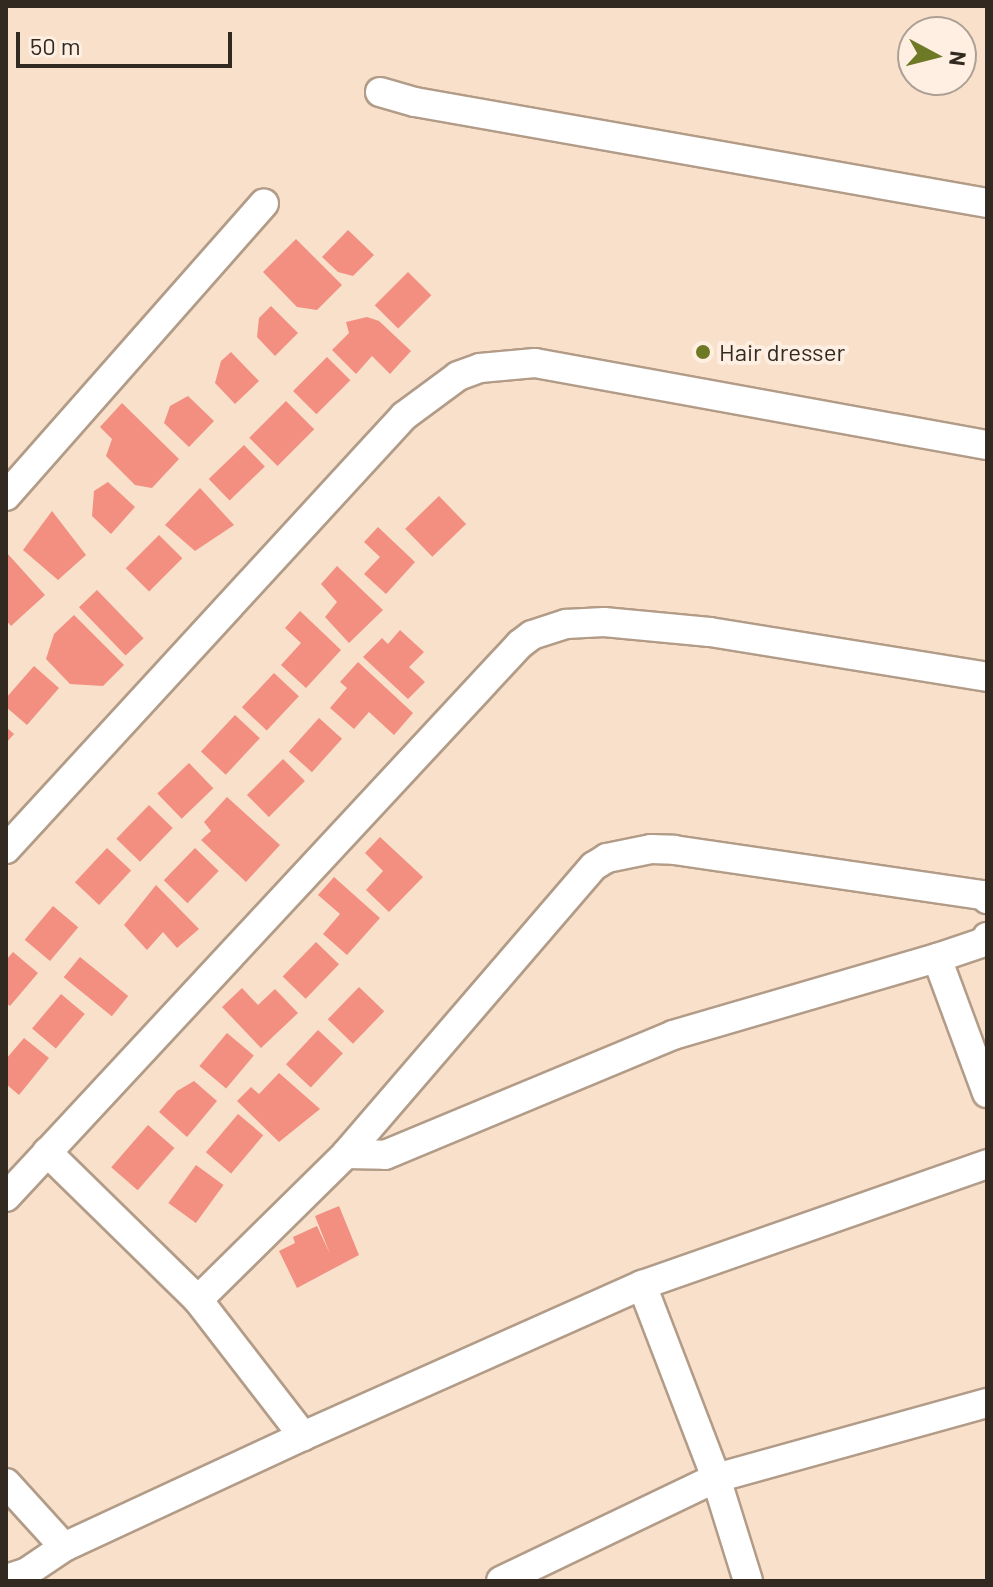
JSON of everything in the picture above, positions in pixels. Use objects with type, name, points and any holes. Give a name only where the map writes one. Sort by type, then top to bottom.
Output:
[{"type":"street","points":[[380,92],[415,102],[987,203]]},
{"type":"street","points":[[6,496],[264,203]]},
{"type":"street","points":[[6,849],[404,416],[458,376],[480,368],[535,363],[987,445]]},
{"type":"street","points":[[6,1197],[520,644],[532,635],[566,624],[604,622],[710,632],[987,677]]},
{"type":"street","points":[[198,1300],[346,1154],[594,866],[607,858],[651,849],[674,850],[983,895],[987,899]]},
{"type":"street","points":[[346,1154],[385,1155],[673,1035],[937,958],[984,942],[987,937]]},
{"type":"street","points":[[937,958],[987,1093]]},
{"type":"street","points":[[47,1152],[198,1300],[303,1436]]},
{"type":"street","points":[[22,1578],[64,1547],[303,1436],[642,1285],[987,1164]]},
{"type":"street","points":[[642,1285],[716,1478],[748,1581]]},
{"type":"street","points":[[501,1581],[716,1478],[987,1403]]},
{"type":"street","points":[[6,1483],[64,1547]]},
{"type":"building","points":[[348,230],[374,255],[353,276],[338,272],[322,257]]},
{"type":"building","points":[[296,239],[342,285],[317,310],[297,307],[263,272]]},
{"type":"building","points":[[408,272],[431,295],[398,329],[375,305]]},
{"type":"building","points":[[271,306],[298,333],[275,356],[257,337],[259,318]]},
{"type":"building","points":[[367,317],[379,321],[411,351],[390,374],[372,356],[356,374],[332,350],[349,333],[346,322]]},
{"type":"building","points":[[231,352],[259,381],[235,404],[215,383],[221,361]]},
{"type":"building","points":[[327,357],[350,380],[316,414],[293,391]]},
{"type":"building","points":[[188,396],[214,421],[189,447],[164,423],[170,406]]},
{"type":"building","points":[[286,401],[314,429],[278,466],[249,438]]},
{"type":"building","points":[[122,403],[179,459],[152,488],[135,485],[106,456],[112,439],[100,427]]},
{"type":"building","points":[[244,445],[265,467],[230,501],[209,479]]},
{"type":"building","points":[[108,482],[135,507],[111,534],[92,516],[94,491]]},
{"type":"building","points":[[200,488],[234,525],[195,551],[165,525]]},
{"type":"building","points":[[439,496],[466,524],[432,557],[405,529]]},
{"type":"building","points":[[52,511],[86,555],[58,580],[23,550]]},
{"type":"building","points":[[378,527],[415,562],[386,594],[364,574],[380,557],[364,542]]},
{"type":"building","points":[[159,535],[182,558],[149,592],[126,568]]},
{"type":"building","points":[[6,552],[45,595],[11,626],[6,620]]},
{"type":"building","points":[[337,566],[383,610],[349,643],[325,617],[337,602],[321,584]]},
{"type":"building","points":[[97,590],[144,638],[126,656],[79,607]]},
{"type":"building","points":[[300,611],[341,650],[306,688],[281,665],[301,643],[285,628]]},
{"type":"building","points":[[74,615],[124,665],[103,686],[70,684],[46,659],[54,634]]},
{"type":"building","points":[[400,630],[424,652],[409,667],[425,682],[408,699],[363,657],[382,638],[388,644]]},
{"type":"building","points":[[358,662],[413,713],[394,735],[369,712],[354,729],[330,708],[347,688],[340,682]]},
{"type":"building","points":[[34,666],[59,688],[27,725],[6,707],[6,698]]},
{"type":"building","points":[[274,673],[299,696],[267,731],[242,707]]},
{"type":"building","points":[[235,715],[260,738],[226,775],[201,752]]},
{"type":"building","points":[[319,718],[342,739],[312,772],[289,751]]},
{"type":"building","points":[[6,727],[14,734],[6,743]]},
{"type":"building","points":[[283,759],[305,781],[269,817],[247,795]]},
{"type":"building","points":[[189,763],[213,788],[182,819],[157,794]]},
{"type":"building","points":[[227,797],[280,845],[246,882],[201,840],[211,831],[204,822]]},
{"type":"building","points":[[149,805],[173,828],[140,862],[116,839]]},
{"type":"building","points":[[380,837],[423,877],[389,912],[366,890],[383,871],[365,853]]},
{"type":"building","points":[[107,848],[131,871],[99,905],[75,882]]},
{"type":"building","points":[[195,848],[219,871],[187,903],[164,880]]},
{"type":"building","points":[[334,877],[380,918],[347,955],[323,934],[340,914],[318,895]]},
{"type":"building","points":[[156,885],[199,929],[177,948],[163,932],[147,950],[124,925]]},
{"type":"building","points":[[53,906],[78,927],[50,961],[25,940]]},
{"type":"building","points":[[316,942],[339,964],[306,999],[283,977]]},
{"type":"building","points":[[13,952],[38,973],[10,1006],[6,1003],[6,960]]},
{"type":"building","points":[[80,957],[128,996],[112,1016],[64,977]]},
{"type":"building","points":[[359,987],[384,1011],[353,1044],[328,1019]]},
{"type":"building","points":[[242,988],[258,1005],[275,989],[298,1013],[261,1048],[222,1007]]},
{"type":"building","points":[[61,994],[85,1014],[56,1048],[32,1028]]},
{"type":"building","points":[[318,1030],[343,1053],[311,1088],[286,1064]]},
{"type":"building","points":[[227,1033],[254,1055],[226,1088],[199,1066]]},
{"type":"building","points":[[24,1038],[49,1058],[19,1095],[6,1084],[6,1059]]},
{"type":"building","points":[[279,1073],[320,1109],[279,1142],[237,1101],[251,1087],[259,1094]]},
{"type":"building","points":[[194,1081],[217,1101],[187,1137],[159,1112],[177,1091]]},
{"type":"building","points":[[238,1114],[263,1135],[231,1174],[206,1152]]},
{"type":"building","points":[[148,1125],[174,1148],[138,1190],[111,1167]]},
{"type":"building","points":[[196,1165],[224,1185],[196,1223],[168,1203]]},
{"type":"building","points":[[339,1206],[359,1255],[297,1288],[279,1251],[295,1243],[293,1237],[317,1226],[330,1254],[315,1216]]},
{"type":"place","name":"Hair dresser","points":[[703,352]]}]
